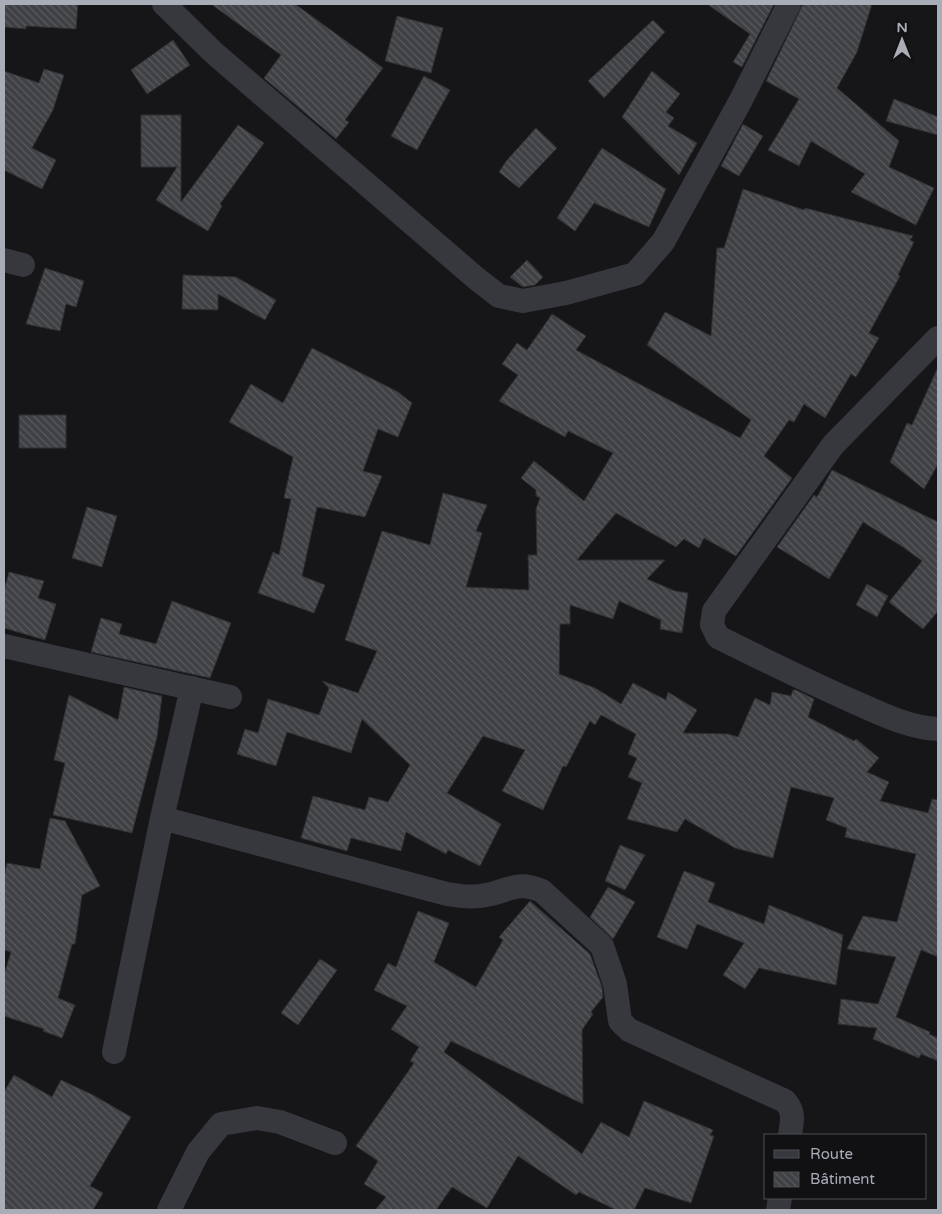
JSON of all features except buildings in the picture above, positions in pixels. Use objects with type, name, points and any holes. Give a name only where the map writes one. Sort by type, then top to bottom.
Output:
[{"type":"street","points":[[164,4],[214,52],[477,279],[499,296],[523,301],[566,293],[635,274],[663,242],[741,100],[789,4]]},
{"type":"street","points":[[938,338],[833,445],[714,611],[712,625],[718,637],[806,680],[888,717],[921,729],[938,729]]},
{"type":"street","points":[[4,646],[230,697]]},
{"type":"street","points":[[114,1052],[162,818],[192,688]]},
{"type":"street","points":[[162,818],[447,894],[466,897],[486,895],[515,886],[530,885],[542,890],[602,946],[615,984],[620,1021],[629,1030],[784,1101],[791,1108],[793,1118],[790,1134]]},
{"type":"street","points":[[169,1210],[198,1152],[221,1124],[257,1118],[280,1122],[334,1143]]}]
